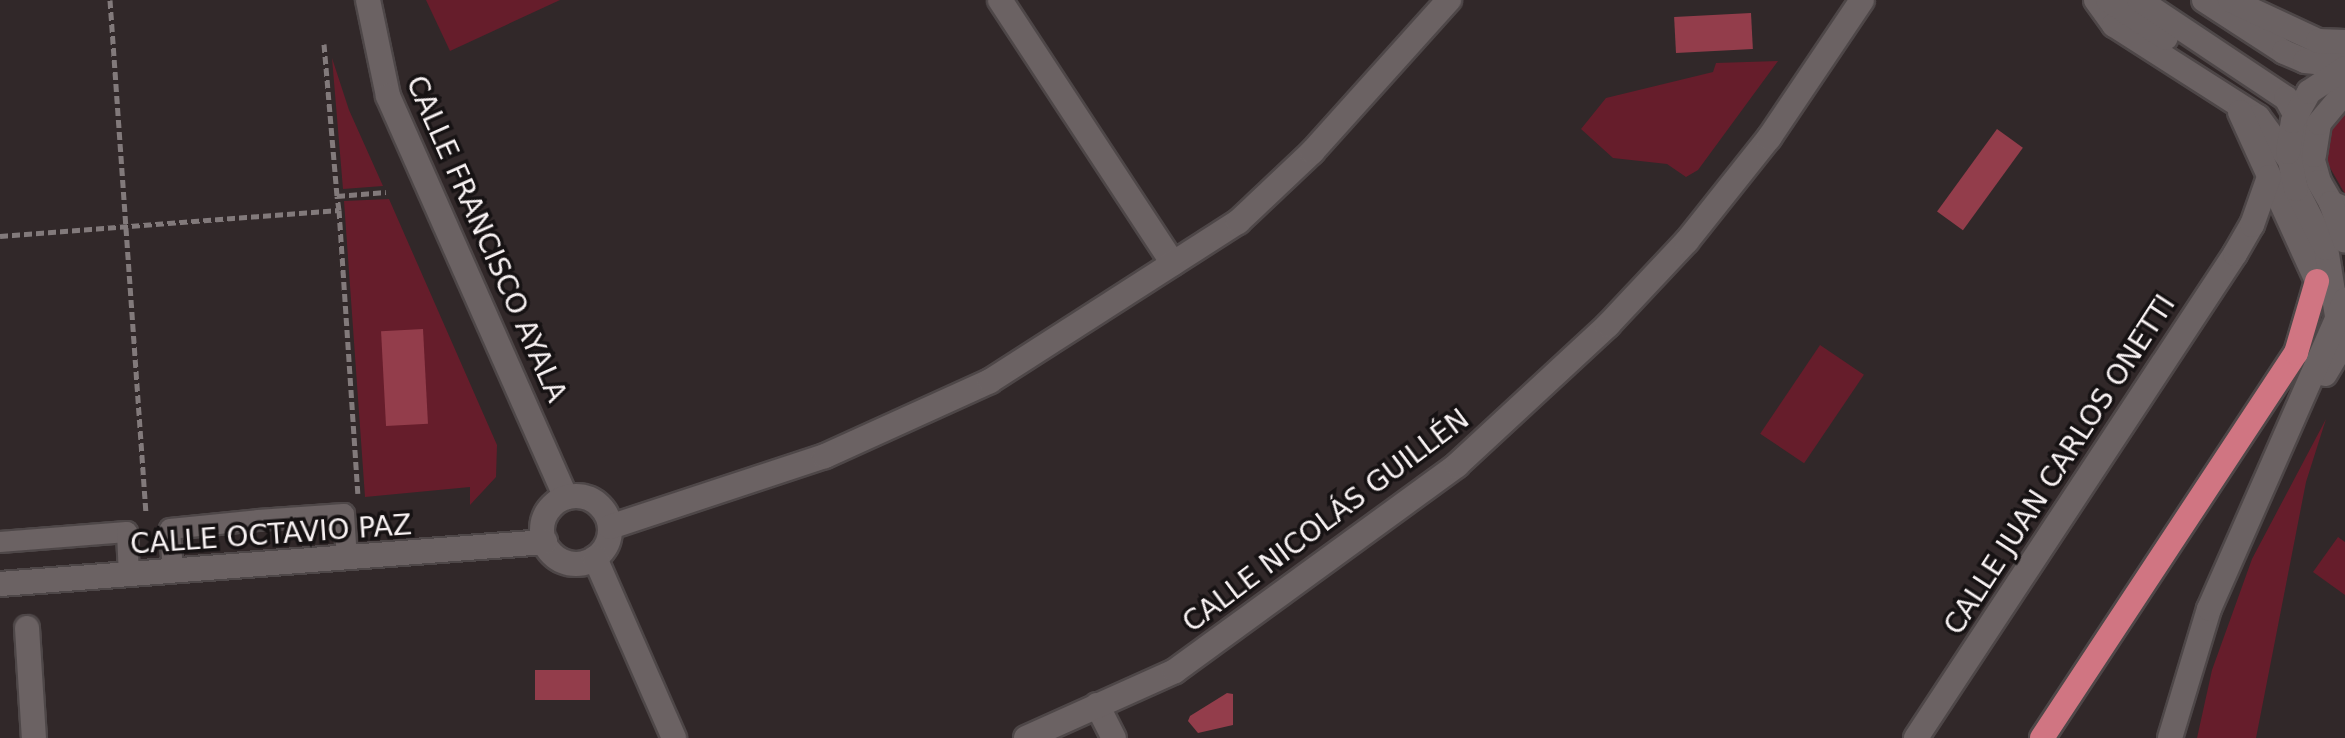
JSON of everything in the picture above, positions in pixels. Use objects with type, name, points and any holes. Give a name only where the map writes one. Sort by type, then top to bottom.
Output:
[{"type":"highway","points":[[2042,738],[2296,353],[2317,281]]},
{"type":"street","name":"CALLE FRANCISCO AYALA","points":[[368,0],[388,96],[566,497]]},
{"type":"street","points":[[1000,0],[1173,263]]},
{"type":"street","points":[[610,527],[825,456],[990,381],[1238,222],[1312,152],[1449,0]]},
{"type":"street","name":"CALLE NICOLÁS GUILLÉN","points":[[1026,738],[1175,671],[1243,625],[1493,432],[1608,325],[1687,241],[1769,138],[1862,0]]},
{"type":"street","points":[[2096,0],[2114,25],[2233,99],[2258,117],[2289,149]]},
{"type":"street","points":[[2108,0],[2275,111],[2289,149],[2296,189],[2336,245]]},
{"type":"street","points":[[2139,0],[2286,98],[2297,113],[2319,182],[2338,206],[2336,245],[2341,308],[2209,609],[2170,738]]},
{"type":"street","points":[[2204,0],[2244,30],[2305,61],[2345,66]]},
{"type":"street","points":[[2230,0],[2318,41],[2345,42]]},
{"type":"street","points":[[2289,149],[2297,113],[2318,81],[2345,66]]},
{"type":"street","points":[[2314,160],[2319,123],[2345,92]]},
{"type":"street","points":[[2233,99],[2251,130],[2317,281]]},
{"type":"street","name":"CALLE JUAN CARLOS ONETTI","points":[[1916,738],[2252,225],[2269,177]]},
{"type":"street","points":[[2317,281],[2336,245]]},
{"type":"street","points":[[2283,440],[2345,341]]},
{"type":"street","points":[[566,497],[595,502],[610,527],[607,545],[595,558],[567,562],[545,542],[546,515],[566,497]]},
{"type":"street","name":"CALLE OCTAVIO PAZ","points":[[0,584],[545,542]]},
{"type":"street","points":[[595,558],[674,738]]},
{"type":"street","points":[[27,628],[34,738]]},
{"type":"street","points":[[1097,705],[1114,738]]},
{"type":"lane","points":[[173,572],[170,529],[258,520],[344,514],[347,559]]},
{"type":"lane","points":[[0,542],[127,532],[129,576]]},
{"type":"path","points":[[110,0],[147,524]]},
{"type":"path","points":[[324,44],[359,504]]},
{"type":"path","points":[[337,196],[386,192]]},
{"type":"path","points":[[3,236],[339,210]]},
{"type":"shaded area","points":[[426,0],[560,0],[450,51]]},
{"type":"shaded area","points":[[1751,13],[1753,49],[1676,53],[1674,17]]},
{"type":"shaded area","points":[[332,58],[349,110],[383,186],[343,189]]},
{"type":"shaded area","points":[[1778,61],[1698,170],[1686,177],[1667,164],[1613,158],[1581,129],[1606,98],[1713,72],[1716,63]]},
{"type":"shaded area","points":[[2345,111],[2345,194],[2325,159],[2332,126]]},
{"type":"shaded area","points":[[1997,129],[2023,148],[1963,230],[1937,212]]},
{"type":"shaded area","points":[[389,199],[497,445],[496,477],[470,505],[470,487],[365,497],[344,201]]},
{"type":"shaded area","points":[[423,329],[428,424],[386,426],[381,331]]},
{"type":"shaded area","points":[[1820,345],[1864,375],[1804,463],[1760,434]]},
{"type":"shaded area","points":[[2326,419],[2306,482],[2256,738],[2197,738],[2212,670],[2252,559]]},
{"type":"shaded area","points":[[2338,537],[2345,542],[2345,595],[2313,572]]},
{"type":"shaded area","points":[[535,670],[590,670],[590,700],[535,700]]},
{"type":"shaded area","points":[[1227,693],[1233,694],[1233,725],[1198,733],[1188,721],[1190,716]]}]
